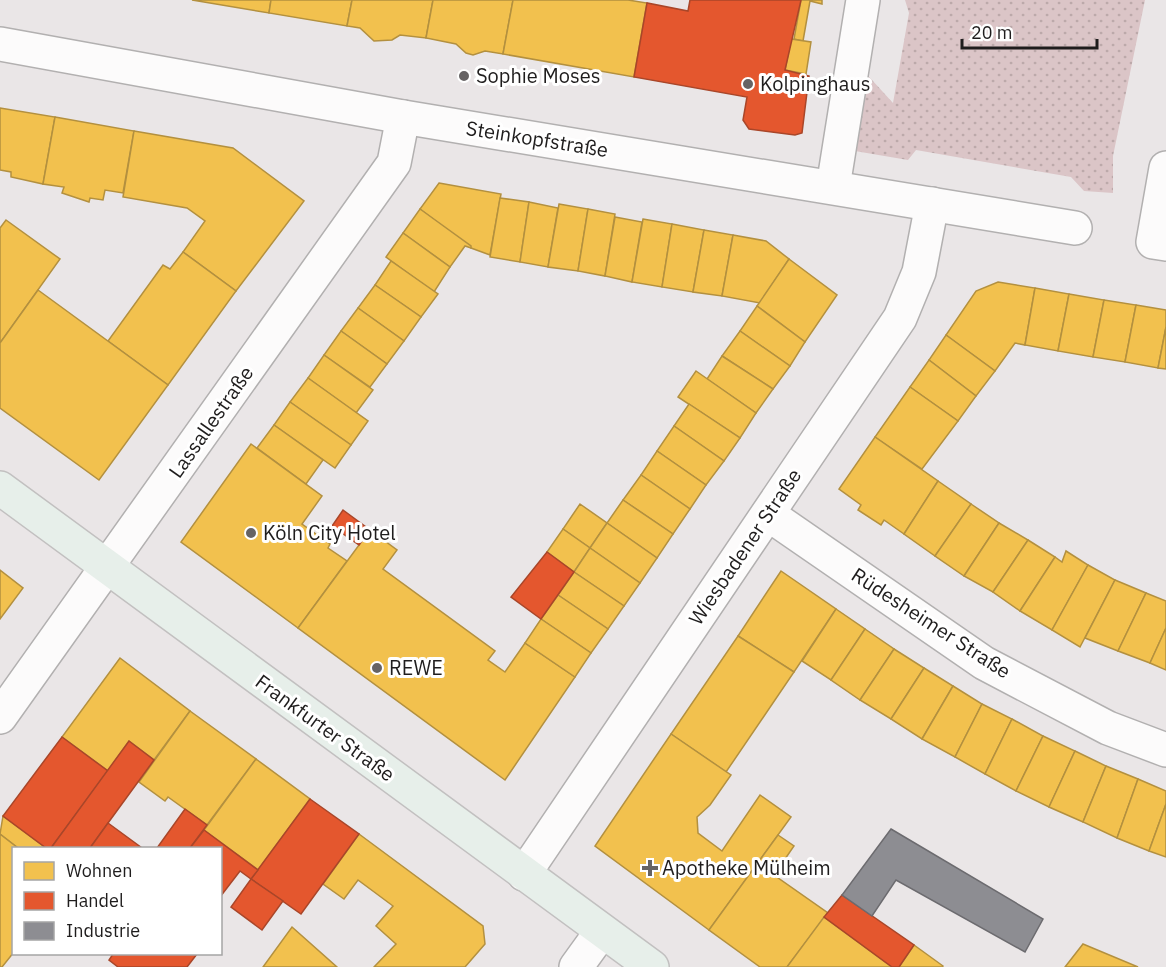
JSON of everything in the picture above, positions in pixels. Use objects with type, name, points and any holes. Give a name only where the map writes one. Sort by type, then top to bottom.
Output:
[{"type":"main road","name":"Frankfurter Straße","points":[[0,488],[652,967]]},
{"type":"street","points":[[833,187],[863,0]]},
{"type":"street","name":"Steinkopfstraße","points":[[0,44],[403,117],[1075,228]]},
{"type":"street","name":"Lassallestraße","points":[[0,717],[394,163],[403,117]]},
{"type":"street","points":[[1159,243],[1166,168]]},
{"type":"street","name":"Wiesbadener Straße","points":[[524,874],[900,318],[919,272],[932,204]]},
{"type":"street","name":"Rüdesheimer Straße","points":[[768,514],[984,663],[1108,728],[1166,750]]},
{"type":"street","points":[[576,967],[602,931]]},
{"type":"shaded area","points":[[905,0],[1145,0],[1113,156],[1113,193],[1084,191],[1071,177],[916,150],[908,160],[849,150],[861,68],[893,103],[909,13]]},
{"type":"building: Wohnen","points":[[192,0],[271,0],[269,13]]},
{"type":"building: Wohnen","points":[[271,0],[352,0],[347,26],[269,13]]},
{"type":"building: Wohnen","points":[[352,0],[433,0],[426,38],[400,35],[392,40],[374,41],[360,28],[347,26]]},
{"type":"building: Wohnen","points":[[433,0],[513,0],[503,54],[485,51],[473,55],[466,53],[456,44],[426,38]]},
{"type":"building: Wohnen","points":[[513,0],[628,0],[647,3],[634,77],[503,54]]},
{"type":"building: Wohnen","points":[[801,0],[822,0],[822,4],[810,1],[803,41],[794,39]]},
{"type":"building: Wohnen","points":[[791,39],[811,42],[806,74],[785,70]]},
{"type":"building: Wohnen","points":[[0,108],[55,117],[43,184],[11,177],[11,172],[0,170]]},
{"type":"building: Wohnen","points":[[55,117],[134,131],[123,193],[105,190],[103,200],[90,198],[89,202],[62,193],[64,187],[43,184]]},
{"type":"building: Wohnen","points":[[134,131],[233,148],[304,201],[236,291],[183,252],[205,221],[187,208],[123,197]]},
{"type":"building: Wohnen","points":[[439,183],[501,194],[490,255],[471,248],[420,209]]},
{"type":"building: Wohnen","points":[[500,198],[529,202],[520,262],[490,257]]},
{"type":"building: Wohnen","points":[[529,202],[558,208],[548,267],[520,262]]},
{"type":"building: Wohnen","points":[[559,204],[588,209],[578,271],[548,267]]},
{"type":"building: Wohnen","points":[[420,209],[471,246],[471,248],[465,246],[450,267],[403,233]]},
{"type":"building: Wohnen","points":[[588,209],[615,214],[605,276],[578,271]]},
{"type":"building: Wohnen","points":[[615,217],[642,222],[632,282],[605,276]]},
{"type":"building: Wohnen","points":[[643,219],[672,224],[662,287],[632,282]]},
{"type":"building: Wohnen","points":[[6,220],[60,259],[0,343],[0,228]]},
{"type":"building: Wohnen","points":[[672,224],[704,230],[693,292],[662,287]]},
{"type":"building: Wohnen","points":[[704,230],[733,235],[722,296],[693,292]]},
{"type":"building: Wohnen","points":[[403,233],[450,267],[434,292],[386,257]]},
{"type":"building: Wohnen","points":[[733,235],[766,241],[789,259],[760,303],[722,296]]},
{"type":"building: Wohnen","points":[[183,252],[236,291],[168,385],[108,341],[163,265],[170,269]]},
{"type":"building: Wohnen","points":[[789,259],[837,295],[805,342],[757,306]]},
{"type":"building: Wohnen","points":[[391,261],[438,294],[421,317],[375,285]]},
{"type":"building: Wohnen","points":[[998,282],[1035,288],[1025,345],[1015,343],[995,371],[946,335],[976,291]]},
{"type":"building: Wohnen","points":[[375,285],[421,317],[404,341],[358,308]]},
{"type":"building: Wohnen","points":[[1035,288],[1069,294],[1058,351],[1025,345]]},
{"type":"building: Wohnen","points":[[38,290],[168,385],[99,480],[0,408],[0,343]]},
{"type":"building: Wohnen","points":[[1069,294],[1104,300],[1093,357],[1058,351]]},
{"type":"building: Wohnen","points":[[1104,300],[1136,305],[1125,362],[1093,357]]},
{"type":"building: Wohnen","points":[[1136,305],[1166,310],[1166,327],[1158,368],[1125,362]]},
{"type":"building: Wohnen","points":[[757,306],[805,342],[790,366],[740,331]]},
{"type":"building: Wohnen","points":[[358,308],[404,341],[387,364],[341,331]]},
{"type":"building: Wohnen","points":[[1166,327],[1166,369],[1158,368]]},
{"type":"building: Wohnen","points":[[341,331],[387,364],[370,387],[324,355]]},
{"type":"building: Wohnen","points":[[740,331],[790,366],[773,389],[722,356]]},
{"type":"building: Wohnen","points":[[946,335],[995,371],[976,396],[929,360]]},
{"type":"building: Wohnen","points":[[324,355],[373,390],[356,413],[308,378]]},
{"type":"building: Wohnen","points":[[722,356],[773,389],[756,413],[707,379]]},
{"type":"building: Wohnen","points":[[929,360],[976,396],[958,421],[910,387]]},
{"type":"building: Wohnen","points":[[696,371],[756,413],[740,438],[678,397]]},
{"type":"building: Wohnen","points":[[308,378],[368,421],[351,445],[290,402]]},
{"type":"building: Wohnen","points":[[910,387],[958,421],[922,469],[875,437]]},
{"type":"building: Wohnen","points":[[290,402],[351,445],[335,468],[274,425]]},
{"type":"building: Wohnen","points":[[689,404],[740,438],[724,461],[674,426]]},
{"type":"building: Wohnen","points":[[274,425],[323,460],[306,484],[257,448]]},
{"type":"building: Wohnen","points":[[674,426],[724,461],[706,485],[657,451]]},
{"type":"building: Wohnen","points":[[875,437],[938,481],[904,534],[884,520],[881,525],[858,510],[861,505],[839,489]]},
{"type":"building: Wohnen","name":"Köln City Hotel","points":[[251,444],[322,496],[302,524],[330,544],[328,548],[347,561],[298,628],[181,542]]},
{"type":"building: Wohnen","points":[[657,451],[706,485],[690,509],[641,475]]},
{"type":"building: Wohnen","points":[[641,475],[690,509],[673,534],[623,500]]},
{"type":"building: Wohnen","points":[[938,481],[971,504],[935,556],[904,534]]},
{"type":"building: Wohnen","points":[[623,500],[673,534],[657,558],[607,523]]},
{"type":"building: Wohnen","points":[[580,504],[607,523],[590,548],[563,529]]},
{"type":"building: Wohnen","points":[[971,504],[999,523],[964,576],[935,556]]},
{"type":"building: Wohnen","points":[[607,523],[657,558],[640,583],[590,548]]},
{"type":"building: Wohnen","points":[[999,523],[1028,540],[993,592],[964,576]]},
{"type":"building: Wohnen","points":[[563,529],[590,548],[574,572],[547,552]]},
{"type":"building: Wohnen","points":[[370,530],[397,550],[383,569],[495,651],[488,660],[505,672],[525,643],[575,677],[505,780],[298,628]]},
{"type":"building: Wohnen","points":[[1028,540],[1055,557],[1020,611],[993,592]]},
{"type":"building: Wohnen","points":[[590,548],[640,583],[624,606],[574,572]]},
{"type":"building: Wohnen","points":[[1066,551],[1088,565],[1052,630],[1020,611],[1055,557],[1062,562]]},
{"type":"building: Wohnen","points":[[1088,565],[1115,580],[1080,647],[1052,630]]},
{"type":"building: Wohnen","points":[[0,570],[23,588],[0,619]]},
{"type":"building: Wohnen","points":[[781,571],[836,609],[794,672],[738,636]]},
{"type":"building: Wohnen","points":[[574,572],[624,606],[608,629],[558,595]]},
{"type":"building: Wohnen","points":[[1115,580],[1146,593],[1118,651],[1085,638]]},
{"type":"building: Wohnen","points":[[1146,593],[1166,601],[1166,628],[1150,663],[1118,651]]},
{"type":"building: Wohnen","points":[[558,595],[608,629],[591,653],[541,619]]},
{"type":"building: Wohnen","points":[[836,609],[865,629],[831,680],[802,661]]},
{"type":"building: Wohnen","points":[[541,619],[591,653],[575,677],[525,643]]},
{"type":"building: Wohnen","points":[[1166,628],[1166,670],[1150,663]]},
{"type":"building: Wohnen","points":[[865,629],[894,649],[860,700],[831,680]]},
{"type":"building: Wohnen","points":[[738,636],[794,672],[726,772],[671,734]]},
{"type":"building: Wohnen","points":[[894,649],[924,668],[891,719],[860,700]]},
{"type":"building: Wohnen","points":[[120,658],[190,711],[154,760],[129,741],[108,771],[62,737]]},
{"type":"building: Wohnen","points":[[924,668],[953,686],[922,739],[891,719]]},
{"type":"building: Wohnen","points":[[953,686],[982,704],[955,757],[922,739]]},
{"type":"building: Wohnen","points":[[982,704],[1012,719],[985,774],[955,757]]},
{"type":"building: Wohnen","points":[[190,711],[256,759],[207,825],[168,797],[165,801],[139,782]]},
{"type":"building: Wohnen","points":[[1012,719],[1043,736],[1016,791],[985,774]]},
{"type":"building: Wohnen","points":[[671,734],[731,775],[710,805],[697,817],[698,833],[722,851],[760,795],[791,817],[709,930],[595,846]]},
{"type":"building: Wohnen","points":[[1043,736],[1075,751],[1049,807],[1016,791]]},
{"type":"building: Wohnen","points":[[1075,751],[1106,766],[1083,822],[1049,807]]},
{"type":"building: Wohnen","points":[[256,759],[310,799],[258,870],[204,830]]},
{"type":"building: Wohnen","points":[[1106,766],[1138,779],[1117,838],[1083,822]]},
{"type":"building: Wohnen","points":[[1138,779],[1166,791],[1166,804],[1149,851],[1117,838]]},
{"type":"building: Wohnen","points":[[1166,804],[1166,857],[1149,851]]},
{"type":"building: Wohnen","points":[[3,816],[45,847],[17,847],[0,834]]},
{"type":"building: Wohnen","points":[[0,834],[17,847],[12,847],[12,954],[0,967]]},
{"type":"building: Wohnen","points":[[359,834],[483,926],[485,944],[465,967],[374,967],[396,944],[376,926],[393,906],[358,880],[344,899],[323,884]]},
{"type":"building: Wohnen","points":[[778,835],[794,846],[774,875],[828,913],[787,967],[760,967],[709,930]]},
{"type":"building: Wohnen","points":[[824,917],[892,967],[787,967]]},
{"type":"building: Wohnen","points":[[292,927],[337,967],[263,967]]},
{"type":"building: Wohnen","points":[[1083,944],[1138,967],[1065,967]]},
{"type":"building: Wohnen","points":[[914,945],[943,966],[899,967]]},
{"type":"building: Handel","points":[[690,0],[801,0],[785,70],[809,76],[802,133],[795,135],[749,129],[743,120],[747,97],[634,77],[647,3],[688,11]]},
{"type":"building: Handel","points":[[343,510],[370,530],[359,545],[332,526]]},
{"type":"building: Handel","points":[[547,552],[574,572],[541,619],[511,597]]},
{"type":"building: Handel","points":[[62,737],[108,771],[52,847],[45,847],[3,816]]},
{"type":"building: Handel","points":[[129,741],[154,760],[91,847],[52,847]]},
{"type":"building: Handel","points":[[310,799],[359,834],[301,914],[251,879]]},
{"type":"building: Handel","points":[[185,809],[207,825],[191,847],[158,847]]},
{"type":"building: Handel","points":[[108,823],[141,847],[91,847]]},
{"type":"building: Handel","points":[[204,830],[258,870],[251,879],[240,871],[222,894],[222,847],[191,847]]},
{"type":"building: Handel","points":[[251,879],[283,901],[262,930],[231,907]]},
{"type":"building: Handel","points":[[842,895],[914,945],[899,967],[892,967],[824,917]]},
{"type":"building: Handel","points":[[112,955],[196,955],[187,967],[118,967],[109,960]]},
{"type":"building: Industrie","points":[[891,829],[1043,919],[1025,952],[896,880],[872,916],[842,895]]},
{"type":"place","name":"Sophie Moses","points":[[464,76]]},
{"type":"place","name":"Kolpinghaus","points":[[748,84]]},
{"type":"place","name":"Köln City Hotel","points":[[251,533]]},
{"type":"place","name":"REWE","points":[[377,668]]},
{"type":"place","name":"Apotheke Mülheim","points":[[650,868]]}]
